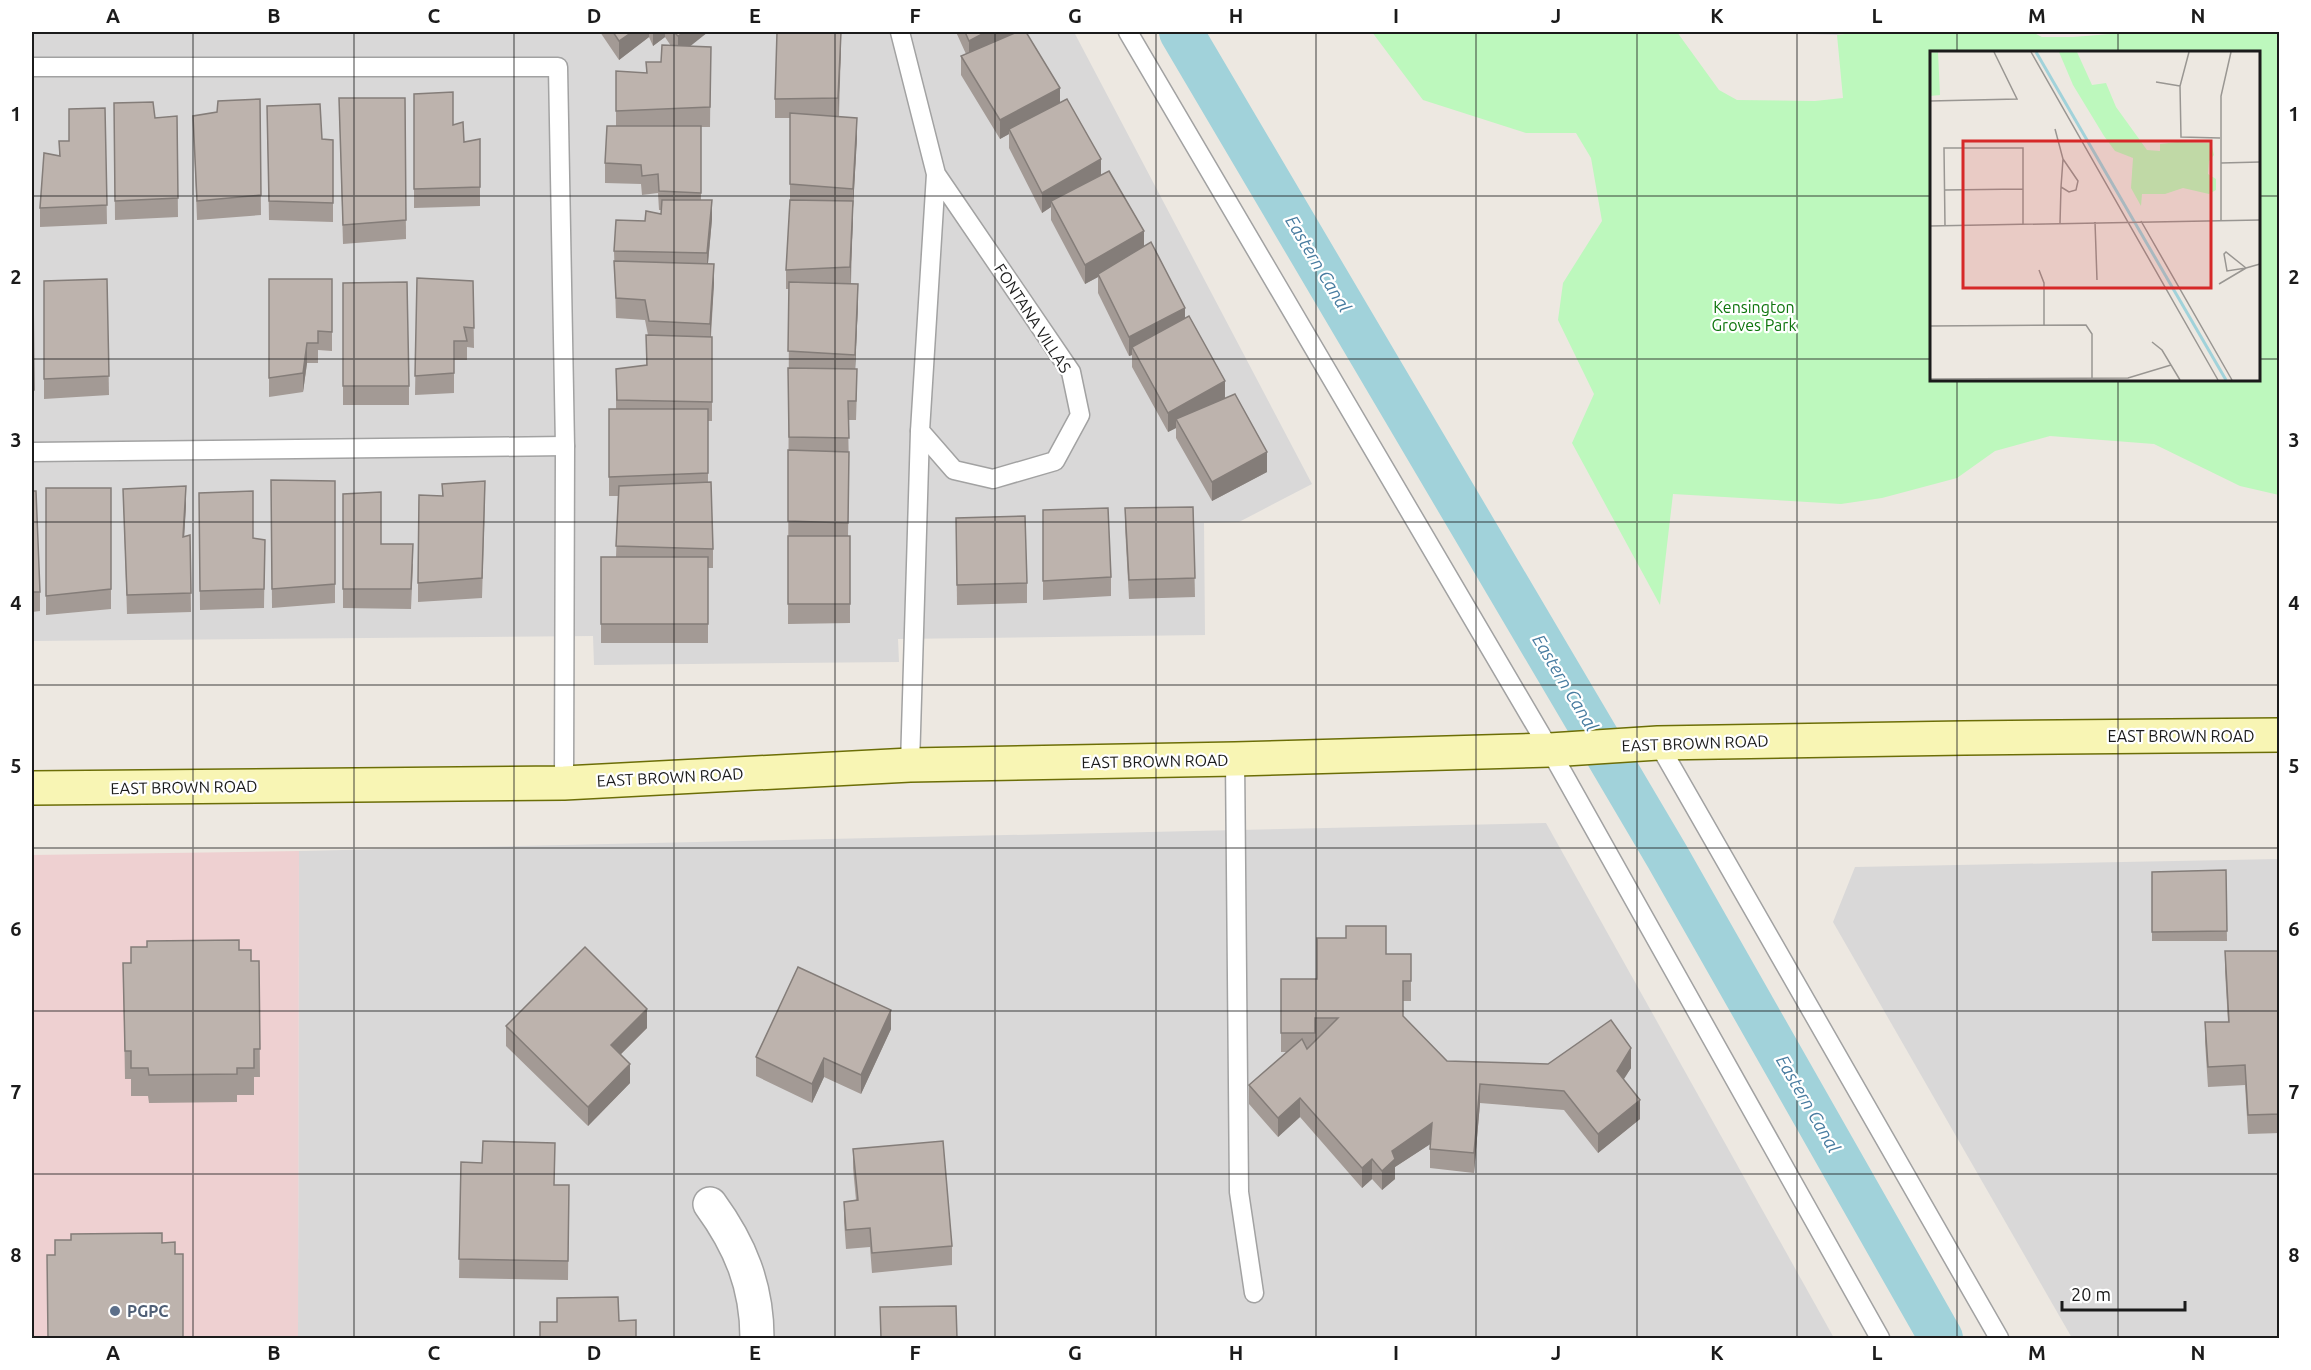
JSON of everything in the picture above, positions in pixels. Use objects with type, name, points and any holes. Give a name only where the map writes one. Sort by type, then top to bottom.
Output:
[{"type":"main road","name":"EAST BROWN ROAD","points":[[32,788],[564,783],[910,765],[1550,750],[1658,743],[2280,735]]},
{"type":"street","points":[[710,1204],[729,1230],[743,1260],[753,1291],[757,1338]]},
{"type":"lane","name":"FONTANA VILLAS","points":[[900,32],[936,174],[920,431],[910,765]]},
{"type":"lane","points":[[1128,32],[1550,750],[1880,1338]]},
{"type":"lane","points":[[32,67],[558,67],[565,446],[564,783]]},
{"type":"lane","name":"FONTANA VILLAS","points":[[920,431],[954,470],[993,479],[1055,461],[1080,415],[1071,372],[936,174]]},
{"type":"lane","points":[[32,452],[565,446]]},
{"type":"lane","points":[[1658,743],[1999,1338]]},
{"type":"lane","points":[[1235,759],[1239,1192],[1254,1293]]},
{"type":"shaded area","points":[[32,32],[1074,32],[1312,484],[1239,522],[1204,523],[1205,635],[898,639],[899,662],[594,665],[593,636],[32,641]]},
{"type":"shaded area","points":[[1745,32],[1859,32],[1837,35]]},
{"type":"shaded area","points":[[1546,823],[1834,1338],[298,1338],[299,851]]},
{"type":"shaded area","points":[[299,851],[298,1338],[32,1338],[32,855]]},
{"type":"shaded area","points":[[2279,859],[2279,1338],[2072,1338],[1833,922],[1855,867]]},
{"type":"green space","name":"Kensington Groves Park","points":[[1372,32],[1677,32],[1719,90],[1737,100],[1815,101],[1843,98],[1837,35],[1860,32],[2032,32],[2042,37],[2073,37],[2135,32],[2279,32],[2279,495],[2240,486],[2154,444],[2050,436],[1995,451],[1957,478],[1882,498],[1841,504],[1673,494],[1660,605],[1572,443],[1594,394],[1558,320],[1563,283],[1602,221],[1591,158],[1576,133],[1526,133],[1423,100]]},
{"type":"building","points":[[613,32],[632,32],[619,41]]},
{"type":"building","points":[[777,32],[841,32],[838,98],[775,99]]},
{"type":"building","points":[[965,32],[986,32],[969,41]]},
{"type":"building","points":[[1017,32],[1026,32],[1060,88],[1000,120],[961,56]]},
{"type":"building","points":[[662,45],[711,47],[710,107],[616,111],[616,71],[647,73],[646,62],[661,62]]},
{"type":"building","points":[[453,92],[453,125],[463,122],[464,142],[480,139],[480,187],[414,189],[414,94]]},
{"type":"building","points":[[339,98],[405,98],[406,220],[343,225]]},
{"type":"building","points":[[260,99],[261,195],[197,201],[193,116],[217,112],[218,101]]},
{"type":"building","points":[[1067,99],[1101,159],[1042,193],[1009,129]]},
{"type":"building","points":[[33,102],[33,208],[32,208]]},
{"type":"building","points":[[153,102],[155,118],[177,116],[178,198],[115,201],[114,103]]},
{"type":"building","points":[[320,104],[322,139],[333,140],[333,203],[269,201],[267,106]]},
{"type":"building","points":[[105,108],[107,205],[40,208],[44,153],[60,156],[59,141],[69,141],[69,109]]},
{"type":"building","points":[[790,113],[857,118],[853,189],[790,184]]},
{"type":"building","points":[[607,126],[701,126],[701,193],[659,191],[658,174],[642,176],[641,165],[605,163]]},
{"type":"building","points":[[1109,171],[1144,231],[1085,265],[1051,201]]},
{"type":"building","points":[[662,200],[712,200],[707,253],[614,251],[616,220],[645,221],[646,211],[661,214]]},
{"type":"building","points":[[790,200],[853,201],[850,267],[786,270]]},
{"type":"building","points":[[1151,242],[1185,308],[1129,337],[1098,274]]},
{"type":"building","points":[[614,261],[714,264],[710,324],[649,321],[645,300],[616,298]]},
{"type":"building","points":[[417,278],[473,281],[474,328],[464,327],[467,341],[454,341],[454,373],[415,376]]},
{"type":"building","points":[[107,279],[109,376],[44,379],[44,281]]},
{"type":"building","points":[[269,279],[332,279],[332,332],[318,331],[318,343],[307,343],[303,373],[269,378]]},
{"type":"building","points":[[407,282],[409,386],[343,386],[343,283]]},
{"type":"building","points":[[789,282],[858,284],[855,355],[788,351]]},
{"type":"building","points":[[33,288],[34,390],[32,390]]},
{"type":"building","points":[[1189,316],[1225,381],[1168,413],[1132,347]]},
{"type":"building","points":[[646,335],[712,337],[712,402],[617,400],[616,369],[647,365]]},
{"type":"building","points":[[788,368],[857,369],[856,401],[848,401],[849,438],[789,437]]},
{"type":"building","points":[[1235,394],[1267,452],[1212,482],[1176,419]]},
{"type":"building","points":[[609,409],[708,409],[708,473],[609,477]]},
{"type":"building","points":[[788,450],[849,452],[848,523],[788,521]]},
{"type":"building","points":[[271,480],[335,481],[335,584],[272,589]]},
{"type":"building","points":[[485,481],[482,578],[418,583],[419,495],[443,496],[442,484]]},
{"type":"building","points":[[711,482],[713,549],[616,546],[619,486]]},
{"type":"building","points":[[186,486],[183,537],[190,535],[191,593],[127,595],[123,489]]},
{"type":"building","points":[[46,488],[111,488],[111,589],[46,596]]},
{"type":"building","points":[[32,491],[36,491],[40,592],[32,592]]},
{"type":"building","points":[[253,491],[253,538],[265,540],[264,589],[200,591],[199,493]]},
{"type":"building","points":[[381,492],[381,544],[413,544],[411,589],[343,589],[343,494]]},
{"type":"building","points":[[1193,507],[1195,578],[1129,580],[1125,508]]},
{"type":"building","points":[[1108,508],[1111,577],[1043,581],[1043,510]]},
{"type":"building","points":[[1025,516],[1027,583],[957,585],[956,518]]},
{"type":"building","points":[[788,536],[850,536],[850,604],[788,604]]},
{"type":"building","points":[[601,557],[708,557],[708,624],[601,624]]},
{"type":"building","points":[[2226,870],[2227,931],[2152,932],[2152,872]]},
{"type":"building","points":[[1346,926],[1386,926],[1386,954],[1411,954],[1411,981],[1403,981],[1403,1016],[1447,1061],[1548,1064],[1611,1020],[1631,1048],[1617,1071],[1640,1100],[1598,1134],[1564,1091],[1480,1084],[1474,1153],[1430,1149],[1432,1123],[1392,1151],[1395,1159],[1382,1171],[1372,1159],[1362,1168],[1300,1098],[1278,1118],[1249,1085],[1302,1039],[1307,1049],[1338,1018],[1315,1018],[1315,1033],[1281,1033],[1281,979],[1317,979],[1317,938],[1346,938]]},
{"type":"building","points":[[239,940],[239,950],[251,950],[251,961],[259,961],[260,1049],[254,1049],[254,1068],[237,1068],[237,1074],[149,1075],[148,1068],[131,1068],[131,1051],[125,1051],[123,963],[131,963],[131,947],[147,947],[147,941]]},
{"type":"building","points":[[585,947],[647,1009],[611,1045],[630,1064],[588,1107],[506,1026]]},
{"type":"building","points":[[2225,951],[2280,951],[2280,1114],[2248,1115],[2245,1065],[2208,1067],[2205,1022],[2229,1022]]},
{"type":"building","points":[[798,967],[891,1010],[861,1075],[824,1058],[812,1084],[756,1057]]},
{"type":"building","points":[[483,1141],[555,1143],[554,1185],[569,1185],[568,1261],[459,1259],[461,1162],[482,1163]]},
{"type":"building","points":[[943,1141],[952,1246],[872,1253],[870,1228],[846,1230],[844,1202],[858,1200],[853,1149]]},
{"type":"building","name":"PGPC","points":[[162,1233],[162,1243],[175,1242],[175,1254],[183,1254],[183,1338],[48,1338],[47,1255],[55,1255],[55,1240],[71,1240],[71,1234]]},
{"type":"building","points":[[618,1297],[619,1321],[636,1320],[636,1337],[650,1338],[540,1338],[540,1322],[557,1322],[557,1298]]},
{"type":"building","points":[[956,1306],[957,1338],[881,1338],[880,1307]]},
{"type":"waterway","name":"Eastern Canal","points":[[1181,32],[1667,856],[1941,1338]]},
{"type":"place","name":"PGPC","points":[[115,1311]]}]
